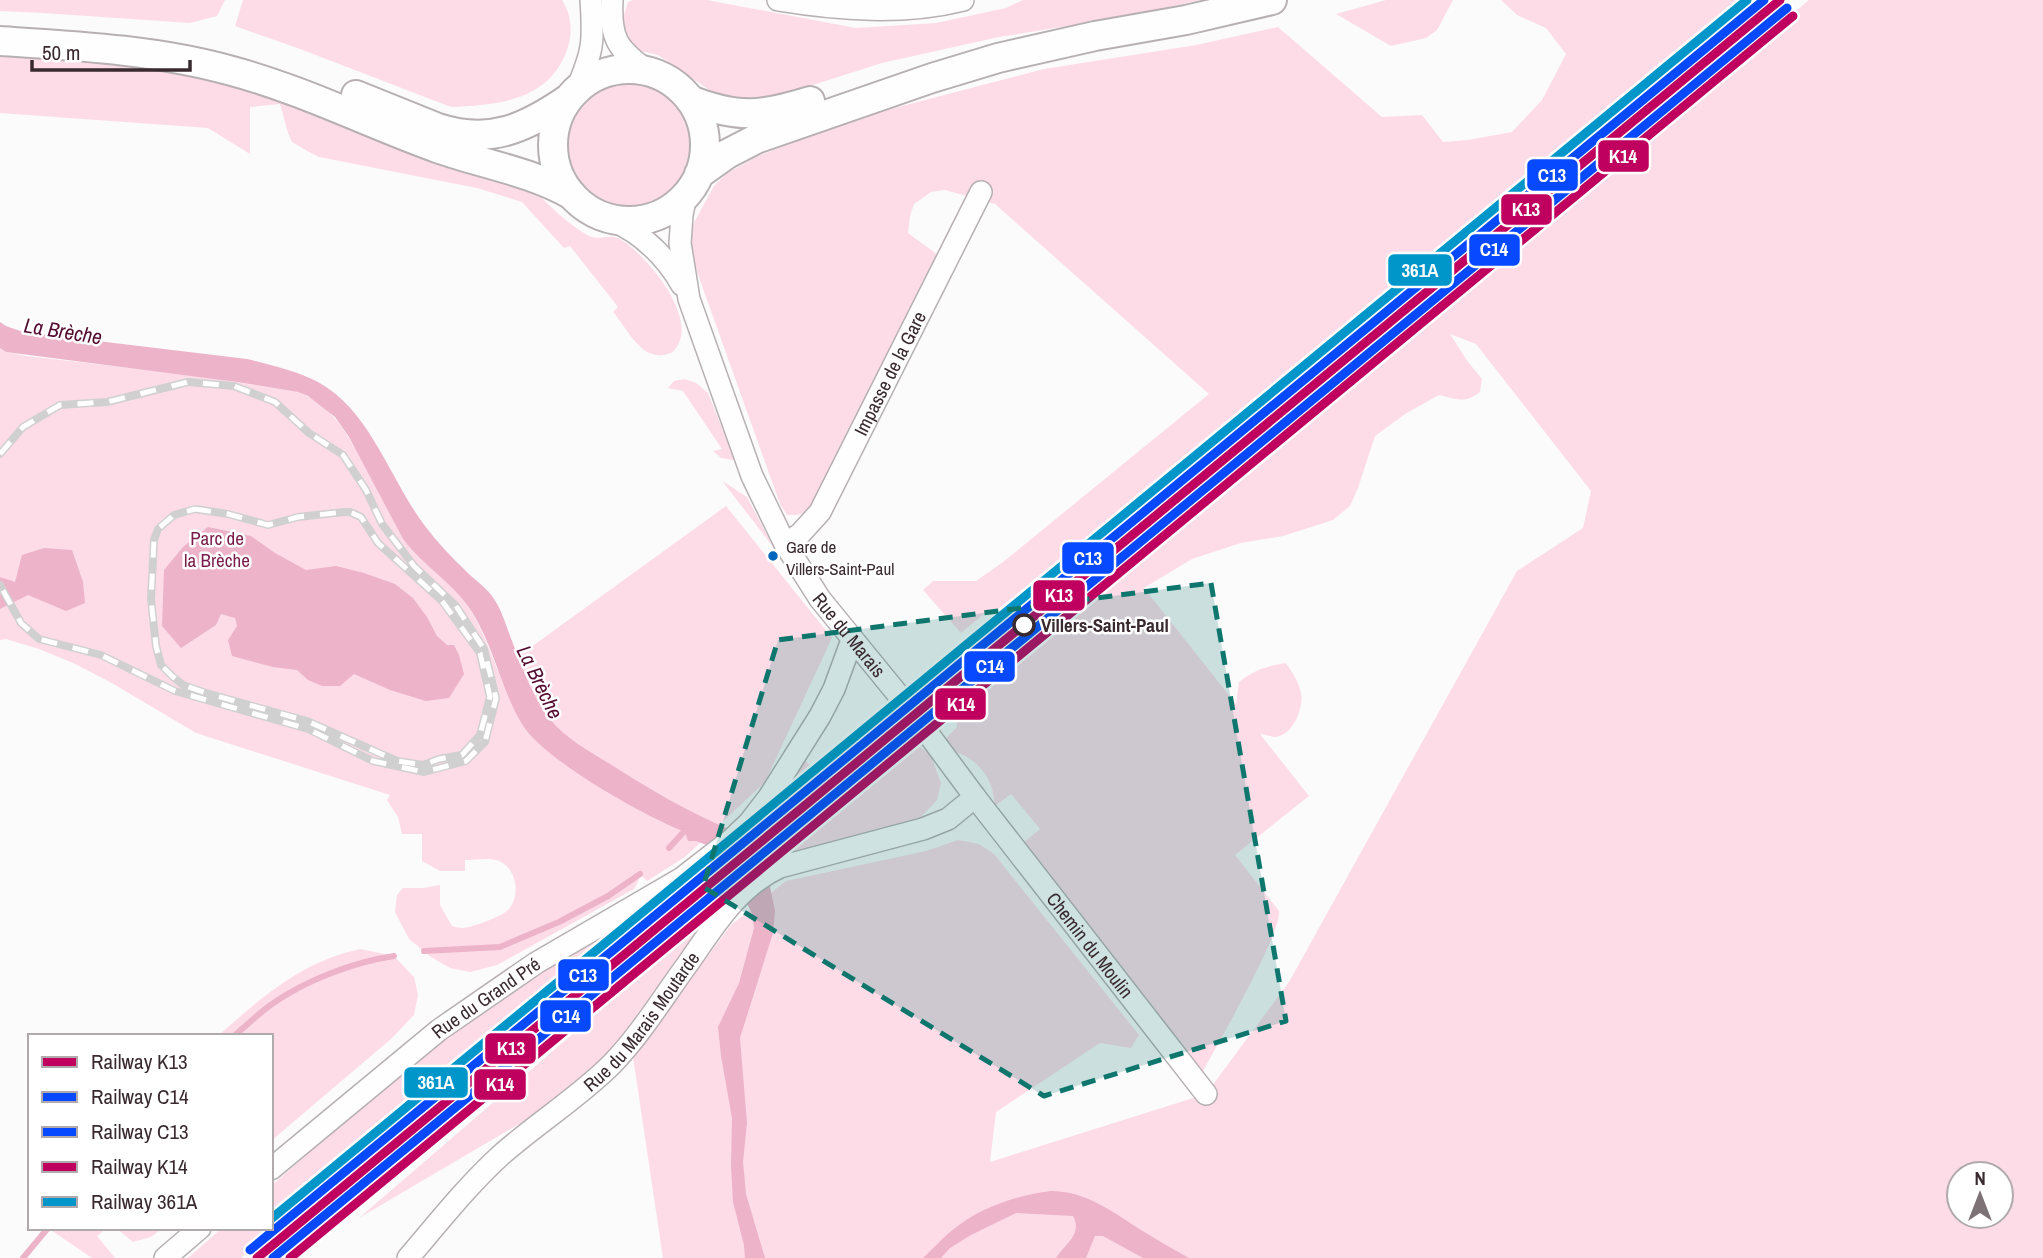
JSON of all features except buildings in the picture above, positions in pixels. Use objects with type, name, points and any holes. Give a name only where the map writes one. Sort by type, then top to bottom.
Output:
[{"type":"main road","points":[[0,41],[148,53],[231,70],[300,93],[436,148],[544,180],[610,219],[627,221],[652,218],[674,206],[693,184],[742,146],[782,129],[979,63],[1272,0]]},
{"type":"main road","points":[[0,24],[111,32],[209,48],[315,79],[425,123],[461,134],[493,134],[519,128],[544,116],[590,80],[606,73],[632,69],[649,72],[672,83],[690,100],[699,115],[704,132],[704,158],[693,184]]},
{"type":"main road","points":[[690,100],[729,113],[770,113],[970,51],[1095,36]]},
{"type":"main road","points":[[572,95],[555,127],[553,148],[557,168],[572,195]]},
{"type":"street","points":[[572,95],[588,64],[593,45],[591,0]]},
{"type":"street","points":[[612,0],[612,28],[618,43],[627,55],[649,72]]},
{"type":"street","points":[[778,0],[866,9],[935,6],[963,0]]},
{"type":"street","name":"Rue du Marais","points":[[689,299],[680,243],[682,215],[693,184]]},
{"type":"street","name":"Impasse de la Gare","points":[[785,544],[800,534],[820,512],[981,192]]},
{"type":"street","name":"Rue du Marais","points":[[610,219],[626,226],[657,250],[677,276],[689,299],[747,464],[785,544],[820,599],[909,708],[975,797]]},
{"type":"street","name":"Rue du Grand Pré","points":[[273,1166],[405,1056],[462,1014],[536,963],[672,886],[724,846],[749,823],[769,797],[806,739],[834,688],[852,640]]},
{"type":"street","name":"Rue du Marais Moutarde","points":[[408,1258],[501,1155],[588,1086],[613,1062],[635,1036],[715,924],[751,886],[780,867],[937,824],[975,797]]},
{"type":"street","name":"Chemin du Moulin","points":[[975,797],[1206,1094]]},
{"type":"street","points":[[165,1258],[198,1230]]},
{"type":"highlighted area","points":[[1211,583],[1286,1021],[1044,1096],[703,887],[778,640]]},
{"type":"green space","points":[[0,0],[225,0],[217,16],[190,23],[0,11]]},
{"type":"green space","points":[[243,0],[562,0],[569,17],[570,35],[560,65],[549,79],[536,89],[504,101],[451,107],[235,26]]},
{"type":"green space","points":[[707,0],[856,28],[936,23],[1006,8],[1023,0],[1201,0],[1124,17],[999,37],[882,63],[765,99],[734,101],[711,91],[658,55],[640,51],[630,41],[624,26],[624,15],[628,2]]},
{"type":"green space","points":[[1386,0],[1453,0],[1437,30],[1426,38],[1391,46],[1336,14]]},
{"type":"green space","points":[[1501,0],[1763,0],[1006,622],[990,609],[961,633],[923,590],[933,581],[976,581],[1209,394],[995,204],[945,190],[931,192],[914,204],[908,233],[938,255],[809,511],[787,515],[780,504],[691,255],[691,228],[714,186],[726,174],[758,156],[860,117],[1044,69],[1196,45],[1278,27],[1382,117],[1422,115],[1443,142],[1512,132],[1542,100],[1566,54],[1546,28],[1517,15]]},
{"type":"green space","points":[[1809,0],[2043,0],[2043,1258],[663,1258],[633,1057],[731,925],[786,881],[926,851],[958,840],[979,844],[994,854],[1139,1035],[1131,1048],[1100,1043],[996,1112],[990,1162],[1206,1094],[1289,982],[1517,571],[1583,528],[1591,491],[1476,344],[1450,334],[1482,379],[1480,392],[1465,399],[1439,395],[1405,414],[1375,436],[1350,506],[1333,520],[1283,536],[1241,543],[1192,559],[1144,588],[1236,704],[1239,682],[1261,669],[1286,663],[1301,693],[1299,713],[1288,731],[1276,737],[1260,734],[1309,796],[1235,855],[1279,911],[1277,923],[1260,965],[1202,1073],[1024,842],[1040,829],[1011,794],[995,806],[991,786],[984,772],[975,762],[952,751],[944,740],[957,727],[955,711],[1532,235]]},
{"type":"green space","points":[[0,53],[149,65],[222,81],[532,188],[581,231],[596,238],[620,239],[643,258],[666,288],[681,320],[681,335],[676,348],[670,353],[654,355],[640,347],[613,312],[618,307],[570,246],[564,248],[522,202],[477,188],[319,157],[292,142],[280,104],[250,107],[250,154],[208,128],[0,113]]},
{"type":"green space","points":[[630,82],[654,87],[674,100],[687,120],[692,144],[687,168],[674,188],[654,201],[630,206],[606,201],[586,188],[573,168],[568,144],[573,120],[586,100],[606,87]]},
{"type":"green space","name":"Parc de la Brèche","points":[[0,348],[6,352],[27,356],[198,376],[298,392],[311,398],[323,406],[342,427],[403,539],[467,605],[498,671],[726,506],[832,638],[765,782],[685,857],[647,881],[636,873],[639,880],[634,889],[497,965],[470,972],[450,968],[409,939],[395,912],[397,895],[403,888],[440,885],[440,905],[452,926],[474,926],[501,915],[513,903],[515,882],[505,864],[491,859],[465,860],[465,871],[440,871],[422,861],[422,834],[402,834],[398,817],[387,800],[390,795],[196,733],[73,663],[39,649],[6,639],[0,640]]},
{"type":"green space","points":[[685,379],[696,383],[708,393],[734,458],[732,460],[721,458],[713,451],[722,449],[683,391],[668,388],[674,381]]},
{"type":"green space","points":[[723,482],[747,497],[774,548]]},
{"type":"green space","points":[[887,703],[897,718],[757,833],[805,760],[817,774],[854,744],[848,735]]},
{"type":"green space","points":[[916,743],[931,756],[941,783],[937,800],[918,820],[774,858]]},
{"type":"green space","points":[[682,895],[241,1258],[188,1258],[220,1230],[273,1230],[273,1184],[373,1096],[452,1032],[503,996],[604,936]]},
{"type":"green space","points":[[705,920],[608,1055],[577,1090],[359,1218]]},
{"type":"green space","points":[[360,949],[394,956],[414,977],[418,995],[414,1015],[391,1039],[273,1139],[273,1034],[220,1034],[283,983],[339,955]]},
{"type":"green space","points":[[51,1230],[104,1230],[97,1236],[115,1258],[92,1258]]},
{"type":"green space","points":[[118,1230],[160,1230],[151,1237],[133,1242]]},
{"type":"shaded area","points":[[0,322],[23,332],[247,359],[318,382],[352,410],[366,428],[425,526],[494,599],[532,689],[543,710],[556,726],[578,744],[654,791],[731,830],[712,847],[688,841],[685,832],[596,786],[550,754],[533,738],[522,724],[508,697],[486,639],[472,612],[456,592],[403,539],[349,437],[335,417],[308,396],[237,382],[6,352],[0,348]]},
{"type":"shaded area","points":[[208,527],[251,536],[306,570],[336,566],[395,584],[413,598],[437,636],[447,645],[454,645],[459,655],[464,674],[449,698],[426,701],[390,690],[354,674],[340,686],[322,686],[308,680],[297,670],[273,667],[232,656],[228,640],[237,626],[235,618],[221,614],[216,625],[181,648],[162,626],[164,570],[183,547]]},
{"type":"shaded area","points":[[44,548],[72,550],[83,582],[85,603],[66,611],[28,595],[0,609],[0,577],[15,582],[22,555]]},
{"type":"shaded area","points":[[769,882],[775,911],[773,933],[740,1038],[747,1123],[743,1162],[746,1194],[765,1258],[745,1258],[733,1202],[732,1118],[718,1027],[739,983],[754,928],[752,913],[746,902]]},
{"type":"shaded area","points":[[1051,1191],[1076,1195],[1099,1204],[1189,1258],[1143,1258],[1103,1236],[1095,1236],[1086,1258],[1056,1258],[1074,1234],[1076,1222],[1073,1216],[1016,1213],[971,1235],[950,1248],[941,1258],[923,1258],[951,1231],[976,1214],[1013,1199]]},
{"type":"waterway","points":[[669,848],[689,826]]},
{"type":"waterway","name":"La Brèche","points":[[725,851],[748,882]]},
{"type":"waterway","points":[[424,951],[500,947],[559,922],[608,896],[640,874]]},
{"type":"waterway","points":[[236,1034],[267,1008],[300,987],[347,967],[394,956]]},
{"type":"waterway","points":[[23,1258],[46,1230]]},
{"type":"railway","points":[[0,454],[23,427],[60,405],[107,402],[188,382],[234,386],[275,402],[309,433],[343,455],[366,490],[382,524],[414,566],[456,606],[484,649],[496,698],[485,742],[466,761],[424,772],[373,761],[308,729],[175,691],[101,655],[39,639],[21,623],[0,585]]},
{"type":"railway","points":[[195,509],[228,514],[268,525],[298,517],[344,512],[361,517],[378,543],[442,601],[480,653],[490,697],[480,735],[462,755],[423,765],[397,761],[307,721],[183,685],[161,665],[156,646],[151,599],[154,540],[158,529],[174,515],[195,509]]},
{"type":"railway","points":[[286,1258],[345,1201]]},
{"type":"rail line","name":"361A","points":[[273,1217],[1747,0]]},
{"type":"rail line","name":"C13","points":[[250,1250],[1764,0]]},
{"type":"rail line","name":"K13","points":[[257,1258],[1780,0]]},
{"type":"rail line","name":"C14","points":[[273,1258],[1787,8]]},
{"type":"rail line","name":"K14","points":[[290,1258],[1793,16]]},
{"type":"place","name":"Gare de Villers-Saint-Paul","points":[[773,556]]},
{"type":"place","name":"Villers-Saint-Paul","points":[[1024,625]]}]
